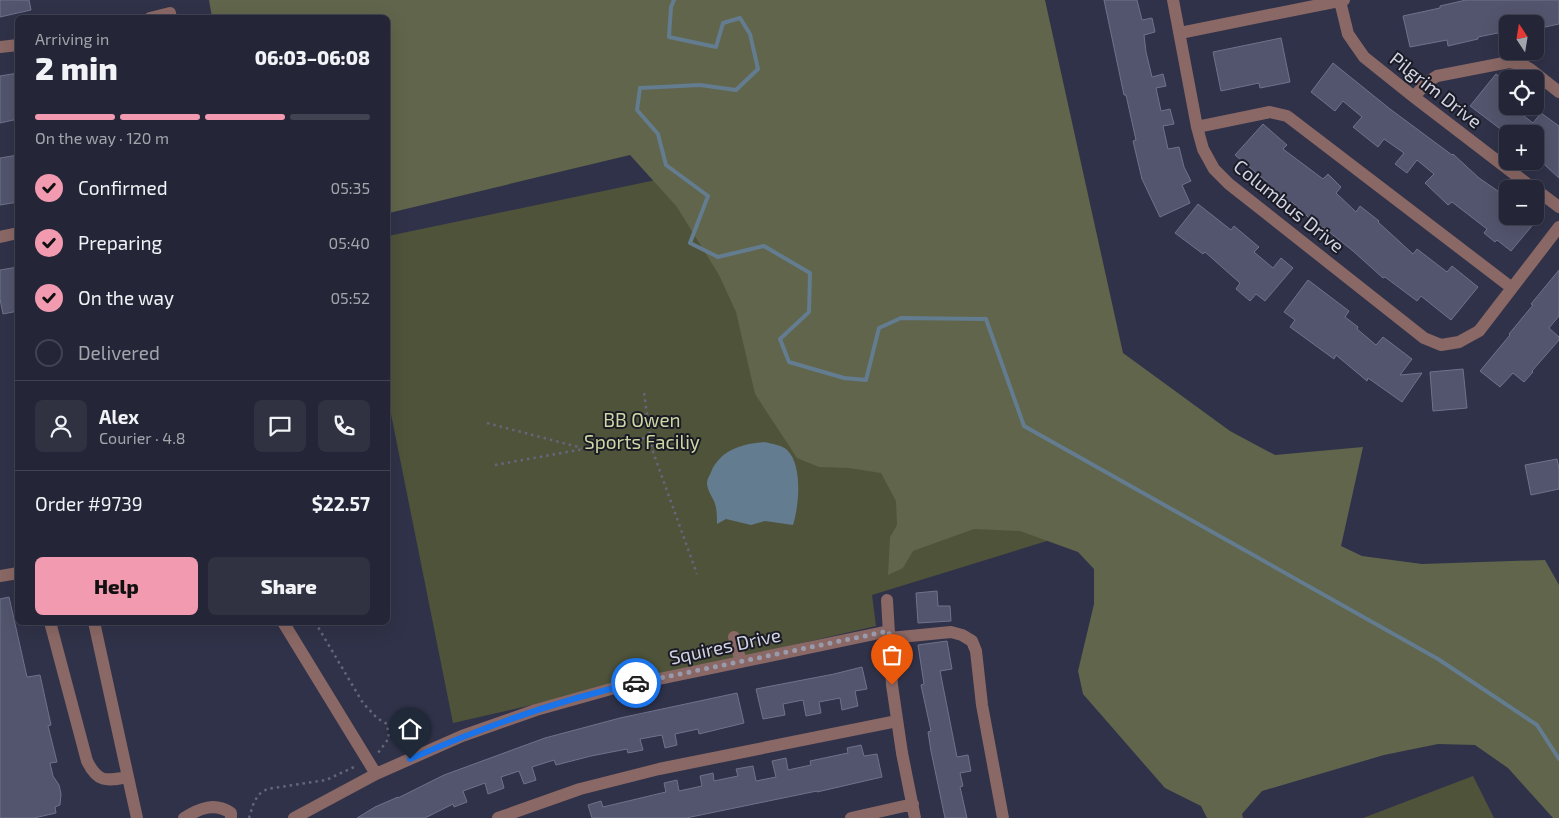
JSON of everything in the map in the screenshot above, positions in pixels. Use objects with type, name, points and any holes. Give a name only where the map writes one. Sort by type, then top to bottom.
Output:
[{"type":"street","name":"Columbus Drive","points":[[1173,0],[1196,127],[1203,150],[1214,169],[1229,184],[1424,338],[1441,345],[1459,342],[1479,331],[1512,288]]},
{"type":"street","points":[[1180,33],[1342,0]]},
{"type":"street","name":"Pilgrim Drive","points":[[1342,0],[1348,34],[1364,57],[1414,98],[1523,180]]},
{"type":"street","points":[[0,47],[15,45]]},
{"type":"street","points":[[1414,98],[1426,83],[1437,76],[1508,62],[1520,64],[1530,69],[1559,92]]},
{"type":"street","points":[[1196,127],[1270,112],[1287,116],[1512,288],[1559,227]]},
{"type":"street","name":"Pilgrim Drive","points":[[1544,196],[1559,207]]},
{"type":"street","points":[[0,236],[15,234]]},
{"type":"street","points":[[0,576],[15,574]]},
{"type":"street","points":[[888,600],[892,685],[916,818]]},
{"type":"street","points":[[51,625],[87,761],[93,772],[100,778],[112,780],[128,777]]},
{"type":"street","points":[[95,625],[137,818]]},
{"type":"street","points":[[285,625],[376,774]]},
{"type":"street","name":"Squires Drive","points":[[294,818],[376,774],[462,736],[536,710],[611,689],[740,662],[889,634],[950,632],[962,635],[972,641],[976,651],[982,706],[1003,818]]},
{"type":"street","points":[[734,637],[740,662]]},
{"type":"street","points":[[498,818],[580,789],[642,774],[897,721]]},
{"type":"street","points":[[851,818],[913,804]]},
{"type":"street","points":[[184,818],[207,807],[222,808],[230,813],[231,818]]},
{"type":"path","points":[[644,393],[652,448],[697,574]]},
{"type":"path","points":[[487,423],[583,449]]},
{"type":"path","points":[[496,465],[650,437]]},
{"type":"path","points":[[250,818],[258,795],[267,789],[326,780],[368,761],[381,750],[389,738],[387,724],[377,718],[363,703],[317,625]]},
{"type":"green space","points":[[209,0],[1045,0],[1123,353],[1230,431],[1275,455],[1363,447],[1341,546],[1362,556],[1422,564],[1545,560],[1559,585],[1559,818],[1553,818],[1508,768],[1475,745],[1438,744],[1384,755],[1262,791],[1242,814],[1243,818],[1207,818],[1201,806],[1165,788],[1083,694],[1078,671],[1094,604],[1094,569],[1078,552],[1020,531],[974,529],[913,551],[903,568],[888,575],[890,537],[897,525],[896,501],[881,473],[849,468],[819,467],[797,458],[755,394],[736,312],[719,275],[677,207],[630,155],[390,213],[390,15],[212,15]]},
{"type":"green space","name":"BB Owen Sports Faciliy","points":[[1038,100],[1125,517],[872,595],[876,626],[453,723],[390,409],[390,236]]},
{"type":"green space","points":[[1473,776],[1494,818],[1363,818]]},
{"type":"water","points":[[765,442],[785,448],[796,465],[798,497],[793,525],[765,521],[751,525],[726,519],[717,524],[716,506],[708,490],[707,483],[715,464],[734,449],[749,444]]},
{"type":"building","points":[[0,0],[29,0],[31,10],[0,17]]},
{"type":"building","points":[[1104,0],[1137,0],[1142,20],[1152,18],[1155,32],[1144,35],[1146,52],[1152,77],[1163,74],[1166,86],[1156,88],[1161,111],[1170,109],[1174,124],[1163,126],[1168,149],[1179,147],[1184,167],[1191,181],[1182,185],[1190,203],[1160,217],[1142,179],[1133,141],[1136,140],[1126,95],[1124,95]]},
{"type":"building","points":[[1466,0],[1559,0],[1559,24],[1544,27],[1544,15],[1499,15],[1499,33],[1448,46],[1447,40],[1410,47],[1403,16],[1440,8],[1440,6]]},
{"type":"building","points":[[1281,38],[1290,82],[1260,88],[1259,83],[1221,91],[1213,52]]},
{"type":"building","points":[[1333,63],[1390,109],[1453,154],[1479,178],[1499,192],[1499,225],[1533,225],[1511,251],[1497,240],[1495,242],[1484,233],[1487,229],[1452,202],[1448,205],[1425,183],[1434,174],[1417,160],[1407,173],[1395,164],[1404,153],[1384,139],[1378,147],[1353,127],[1362,117],[1343,101],[1335,111],[1311,92]]},
{"type":"building","points":[[15,74],[15,120],[0,123],[0,76]]},
{"type":"building","points":[[1496,74],[1499,76],[1499,115],[1523,115],[1533,123],[1539,115],[1544,115],[1559,126],[1559,178],[1544,164],[1544,125],[1499,125],[1499,128],[1470,106]]},
{"type":"building","points":[[1263,124],[1287,145],[1283,149],[1323,179],[1328,174],[1341,187],[1336,193],[1356,212],[1360,206],[1379,221],[1413,254],[1417,249],[1447,272],[1452,266],[1478,287],[1451,320],[1421,296],[1417,301],[1385,277],[1383,278],[1323,227],[1321,229],[1292,202],[1291,204],[1265,184],[1267,182],[1235,155]]},
{"type":"building","points":[[15,156],[15,202],[0,205],[0,158]]},
{"type":"building","points":[[1198,204],[1231,230],[1234,226],[1259,247],[1254,252],[1273,268],[1281,258],[1293,268],[1265,301],[1256,294],[1250,301],[1236,289],[1240,283],[1205,252],[1203,254],[1175,233]]},
{"type":"building","points":[[15,268],[15,312],[3,314],[0,299],[0,270]]},
{"type":"building","points":[[1559,270],[1559,316],[1549,328],[1559,337],[1559,340],[1524,382],[1513,373],[1500,387],[1480,371]]},
{"type":"building","points":[[1308,280],[1349,311],[1345,317],[1376,345],[1383,337],[1412,359],[1400,375],[1422,373],[1402,402],[1368,378],[1367,381],[1336,355],[1334,359],[1290,327],[1295,320],[1284,312]]},
{"type":"building","points":[[1463,369],[1467,408],[1433,411],[1430,372]]},
{"type":"building","points":[[1557,459],[1559,489],[1531,495],[1525,465]]},
{"type":"building","points":[[937,591],[938,606],[950,606],[951,621],[918,623],[916,593]]},
{"type":"building","points":[[9,597],[27,677],[40,675],[51,725],[48,726],[57,762],[50,763],[53,776],[59,785],[61,794],[60,805],[55,807],[56,813],[34,818],[0,818],[0,599]]},
{"type":"building","points":[[947,641],[952,669],[940,671],[957,757],[968,755],[971,771],[960,773],[963,786],[960,787],[967,818],[945,818],[931,751],[928,732],[931,731],[921,685],[924,684],[918,645]]},
{"type":"building","points":[[862,667],[867,689],[855,691],[858,706],[842,710],[840,698],[819,702],[821,713],[806,716],[803,700],[783,704],[785,715],[763,719],[756,689]]},
{"type":"building","points":[[737,693],[744,723],[699,734],[698,729],[675,734],[677,745],[665,748],[662,735],[640,739],[643,750],[628,753],[627,749],[556,765],[554,760],[532,767],[536,780],[524,784],[519,771],[501,777],[504,788],[488,794],[485,783],[463,791],[467,802],[454,807],[453,804],[425,818],[357,818],[375,807],[398,798],[444,775],[545,738],[620,718]]},
{"type":"building","points":[[861,745],[864,756],[877,754],[882,777],[686,818],[592,818],[588,805],[601,801],[603,807],[666,792],[664,783],[677,780],[679,791],[702,786],[700,776],[713,773],[714,781],[738,776],[736,769],[753,766],[756,781],[776,777],[772,761],[786,758],[788,770],[811,765],[810,761],[848,753],[847,748]]},
{"type":"waterway","points":[[674,0],[671,7],[669,37],[716,47],[723,23],[740,18],[750,34],[758,69],[736,90],[700,85],[640,88],[637,110],[658,134],[666,165],[708,196],[690,243],[718,257],[764,246],[810,273],[809,312],[780,339],[789,362],[844,378],[866,380],[879,328],[901,318],[986,319],[1024,426],[1438,659],[1537,725],[1559,759]]},
{"type":"way so far","points":[[636,683],[889,631],[892,685]]},
{"type":"route","points":[[410,759],[462,736],[536,710],[636,683]]}]
